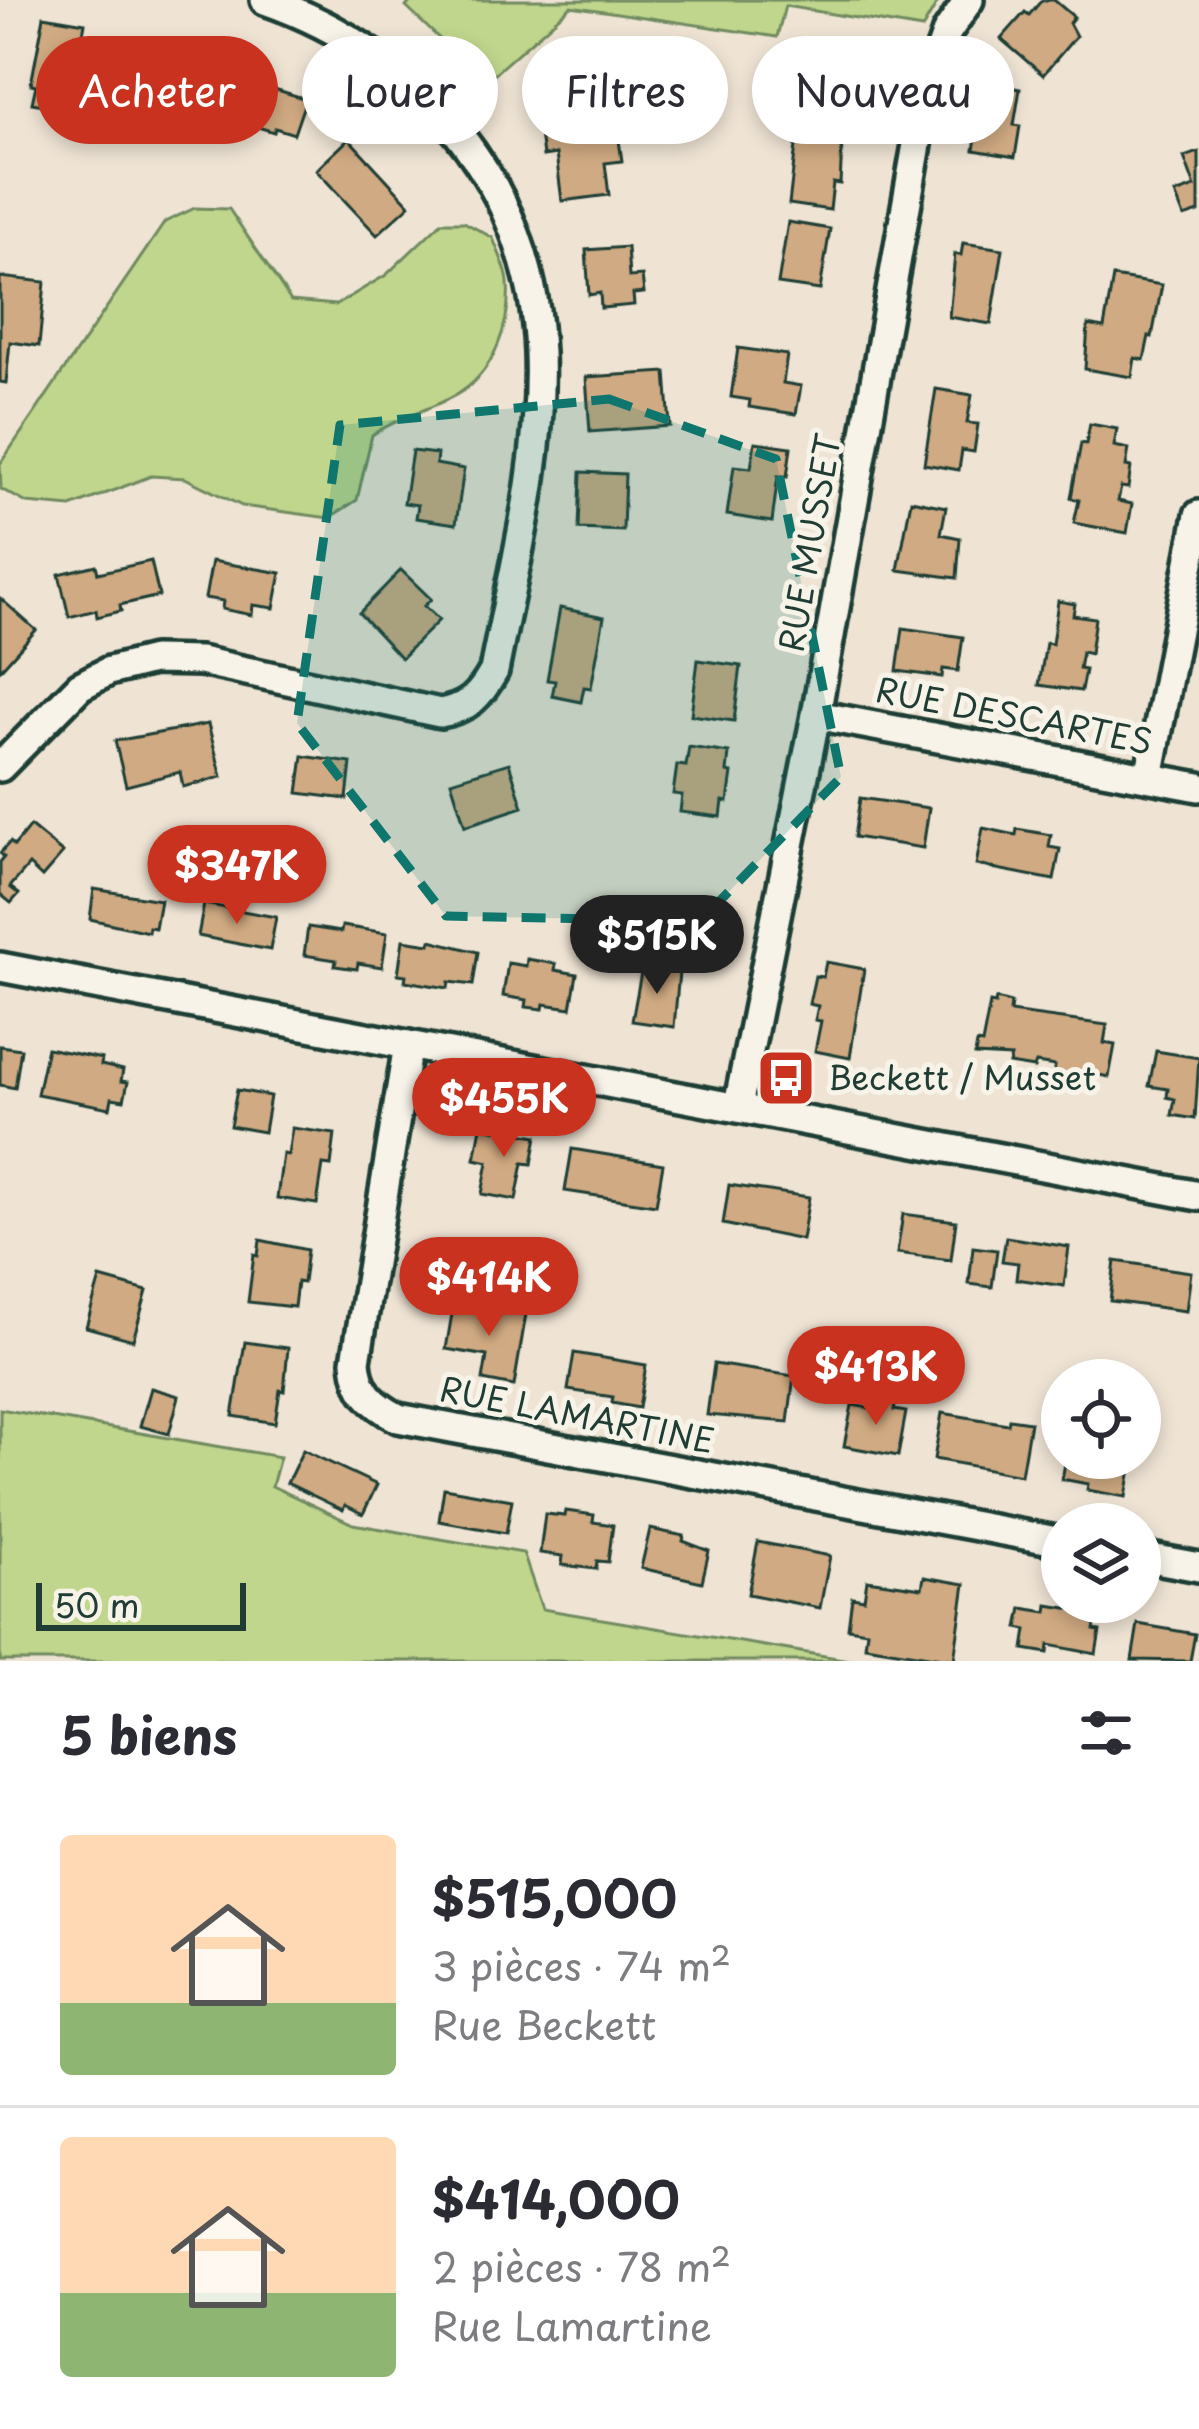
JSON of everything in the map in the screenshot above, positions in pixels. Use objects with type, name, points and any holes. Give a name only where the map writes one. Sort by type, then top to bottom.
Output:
[{"type":"street","points":[[0,767],[80,686],[109,671],[153,660],[200,661],[440,712],[462,709],[480,696],[494,671],[527,495],[539,356],[532,289],[511,224],[452,121],[406,78],[325,25],[265,0]]},
{"type":"street","name":"RUE MUSSET","points":[[738,1106],[816,715],[927,88],[947,32],[970,0]]},
{"type":"street","points":[[1149,777],[1199,515]]},
{"type":"street","name":"RUE DESCARTES","points":[[816,715],[1199,787]]},
{"type":"street","points":[[0,967],[1199,1196]]},
{"type":"street","name":"RUE LAMARTINE","points":[[408,1045],[356,1361],[357,1380],[380,1408],[398,1418],[1041,1538]]},
{"type":"street","points":[[1161,1560],[1199,1568]]},
{"type":"highlighted area","points":[[609,399],[776,459],[841,777],[700,921],[446,916],[297,723],[340,425]]},
{"type":"green space","points":[[412,0],[939,0],[922,29],[785,6],[777,36],[571,6],[537,36],[522,36],[522,49],[498,71],[498,36],[437,36],[406,7]]},
{"type":"green space","points":[[195,208],[229,209],[291,301],[336,305],[386,275],[442,222],[464,222],[493,238],[506,271],[503,331],[490,361],[469,386],[372,435],[357,500],[329,518],[242,506],[185,478],[151,476],[71,507],[27,503],[1,489],[0,464],[165,222]]},
{"type":"green space","points":[[0,1409],[280,1457],[272,1486],[353,1524],[523,1553],[542,1609],[855,1661],[0,1661]]},
{"type":"building","points":[[1042,0],[1054,0],[1074,17],[1069,23],[1076,36],[1043,75],[1014,50],[1014,36],[1004,36],[1025,12],[1029,15]]},
{"type":"building","points":[[44,16],[85,23],[83,36],[40,36]]},
{"type":"building","points":[[1014,88],[1020,89],[1014,125]]},
{"type":"building","points":[[278,90],[302,98],[294,134],[278,129]]},
{"type":"building","points":[[1014,125],[1020,126],[1015,157],[974,150],[975,144],[1014,144]]},
{"type":"building","points":[[344,144],[354,144],[410,205],[377,235],[316,170]]},
{"type":"building","points":[[541,144],[620,144],[622,161],[605,163],[609,195],[562,201],[556,154],[543,156]]},
{"type":"building","points":[[796,144],[842,144],[840,184],[833,183],[830,210],[789,204]]},
{"type":"building","points":[[1199,152],[1199,212],[1184,217],[1175,194],[1195,187],[1184,157]]},
{"type":"building","points":[[788,222],[830,229],[820,290],[778,284]]},
{"type":"building","points":[[963,243],[1003,249],[991,324],[949,317],[955,254],[961,255]]},
{"type":"building","points":[[627,247],[629,277],[642,276],[644,293],[633,294],[634,305],[601,308],[600,293],[589,295],[586,250]]},
{"type":"building","points":[[0,277],[45,282],[39,346],[10,342],[6,383],[0,382]]},
{"type":"building","points":[[1113,277],[1162,285],[1152,337],[1144,360],[1135,358],[1132,377],[1085,369],[1088,325],[1104,328]]},
{"type":"building","points":[[738,348],[787,355],[783,383],[801,386],[796,414],[749,407],[750,400],[731,397]]},
{"type":"building","points":[[666,372],[670,426],[590,432],[586,377]]},
{"type":"building","points":[[936,389],[972,395],[967,423],[978,424],[974,452],[962,450],[959,470],[924,464]]},
{"type":"building","points":[[1090,424],[1117,429],[1114,446],[1129,449],[1128,488],[1121,487],[1118,501],[1132,504],[1127,533],[1074,523],[1079,500],[1071,498],[1081,443],[1086,444]]},
{"type":"building","points":[[755,442],[791,447],[787,477],[778,476],[772,522],[727,515],[734,466],[751,468]]},
{"type":"building","points":[[412,451],[437,454],[436,464],[464,469],[456,524],[416,518],[418,505],[404,503]]},
{"type":"building","points":[[581,472],[625,474],[623,531],[579,529]]},
{"type":"building","points":[[911,500],[946,507],[941,534],[960,538],[957,578],[898,570]]},
{"type":"building","points":[[151,561],[159,596],[120,605],[121,611],[97,617],[96,610],[69,617],[59,574],[96,565],[98,573]]},
{"type":"building","points":[[212,561],[281,573],[274,608],[253,605],[252,615],[222,609],[223,601],[205,598]]},
{"type":"building","points":[[401,570],[431,599],[424,606],[439,620],[401,658],[359,613]]},
{"type":"building","points":[[0,598],[36,630],[0,670]]},
{"type":"building","points":[[1058,601],[1075,604],[1073,615],[1095,618],[1090,654],[1082,652],[1081,691],[1039,685],[1046,643],[1052,644]]},
{"type":"building","points":[[560,608],[604,617],[591,688],[584,687],[581,702],[552,696],[555,681],[547,680]]},
{"type":"building","points":[[903,628],[963,637],[958,671],[943,669],[942,677],[897,671]]},
{"type":"building","points":[[698,660],[741,666],[734,721],[691,715]]},
{"type":"building","points":[[208,724],[222,777],[183,787],[180,772],[126,786],[115,741]]},
{"type":"building","points":[[689,747],[729,753],[727,772],[732,773],[721,817],[680,812],[682,795],[673,794],[677,765],[686,766]]},
{"type":"building","points":[[303,756],[351,763],[347,799],[298,793]]},
{"type":"building","points":[[509,763],[523,807],[465,826],[451,781]]},
{"type":"building","points":[[860,798],[929,808],[923,848],[854,837]]},
{"type":"building","points":[[30,826],[63,853],[42,877],[29,865],[10,887],[19,894],[11,903],[0,894],[4,857],[0,853],[10,842],[14,846]]},
{"type":"building","points":[[983,828],[1051,835],[1049,847],[1060,849],[1054,880],[976,865]]},
{"type":"building","points":[[94,889],[160,900],[155,928],[149,927],[148,932],[90,919]]},
{"type":"building","points":[[204,904],[276,917],[270,950],[198,936]]},
{"type":"building","points":[[342,926],[387,933],[382,967],[335,966],[336,960],[304,955],[308,927],[341,932]]},
{"type":"building","points":[[403,940],[430,944],[431,940],[478,952],[473,985],[449,982],[448,988],[405,981],[406,975],[398,974]]},
{"type":"building","points":[[527,959],[577,974],[571,1008],[526,1007],[527,1000],[503,996],[508,963],[526,966]]},
{"type":"building","points":[[826,962],[864,969],[850,1058],[815,1051],[821,1021],[815,1020],[818,1006],[809,1004],[815,976],[823,977]]},
{"type":"building","points":[[642,967],[679,972],[674,1027],[632,1021]]},
{"type":"building","points":[[996,999],[1011,1003],[1010,1012],[1107,1025],[1104,1043],[1115,1045],[1109,1077],[1080,1071],[1078,1077],[1054,1073],[1055,1066],[1036,1063],[1034,1068],[1009,1064],[1011,1057],[975,1055],[977,1043],[982,1044],[990,1003],[995,1004]]},
{"type":"building","points":[[0,1046],[21,1049],[15,1088],[0,1085]]},
{"type":"building","points":[[47,1048],[102,1059],[101,1065],[123,1070],[121,1081],[128,1082],[124,1100],[112,1098],[110,1108],[37,1094]]},
{"type":"building","points":[[1156,1051],[1199,1058],[1195,1119],[1172,1115],[1175,1099],[1167,1097],[1168,1089],[1149,1086]]},
{"type":"building","points":[[237,1090],[270,1096],[264,1132],[230,1126]]},
{"type":"building","points":[[481,1127],[537,1136],[532,1164],[523,1163],[516,1200],[482,1194],[488,1162],[475,1159]]},
{"type":"building","points":[[292,1128],[335,1134],[331,1166],[323,1165],[317,1204],[277,1198]]},
{"type":"building","points":[[572,1149],[663,1164],[656,1205],[565,1191]]},
{"type":"building","points":[[729,1185],[809,1197],[802,1240],[723,1224]]},
{"type":"building","points":[[903,1214],[956,1221],[951,1260],[897,1253]]},
{"type":"building","points":[[1006,1237],[1069,1247],[1064,1286],[1016,1279],[1018,1263],[1002,1261]]},
{"type":"building","points":[[260,1240],[307,1250],[294,1307],[248,1302]]},
{"type":"building","points":[[973,1247],[997,1250],[992,1287],[969,1284]]},
{"type":"building","points":[[1115,1261],[1191,1272],[1186,1311],[1110,1301]]},
{"type":"building","points":[[100,1278],[147,1291],[133,1340],[86,1327]]},
{"type":"building","points":[[454,1302],[526,1314],[514,1386],[483,1380],[487,1356],[446,1349]]},
{"type":"building","points":[[245,1342],[288,1348],[275,1423],[233,1416]]},
{"type":"building","points":[[574,1353],[646,1365],[639,1408],[612,1403],[613,1397],[568,1390]]},
{"type":"building","points":[[714,1364],[794,1376],[788,1422],[707,1415]]},
{"type":"building","points":[[151,1388],[179,1396],[169,1434],[140,1426]]},
{"type":"building","points":[[871,1399],[896,1403],[894,1410],[906,1412],[898,1456],[844,1446],[852,1405],[869,1408]]},
{"type":"building","points":[[942,1413],[1008,1424],[1009,1419],[1030,1422],[1021,1475],[934,1459]]},
{"type":"building","points":[[303,1450],[377,1485],[363,1514],[345,1505],[343,1510],[287,1483]]},
{"type":"building","points":[[1062,1479],[1129,1479],[1126,1497],[1087,1490],[1088,1484]]},
{"type":"building","points":[[444,1488],[512,1500],[506,1533],[439,1521]]},
{"type":"building","points":[[566,1511],[594,1515],[593,1522],[613,1525],[608,1562],[597,1561],[596,1569],[562,1565],[563,1556],[540,1553],[545,1514],[565,1516]]},
{"type":"building","points":[[650,1529],[684,1536],[683,1541],[709,1551],[702,1582],[641,1568]]},
{"type":"building","points":[[758,1542],[830,1556],[820,1608],[748,1594]]},
{"type":"building","points":[[924,1577],[965,1584],[954,1660],[865,1646],[867,1631],[848,1628],[852,1597],[864,1599],[867,1580],[922,1588]]},
{"type":"building","points":[[1022,1608],[1041,1611],[1041,1623],[1095,1623],[1094,1630],[1100,1631],[1096,1654],[1049,1645],[1048,1653],[1024,1649],[1027,1630],[1018,1628]]},
{"type":"building","points":[[1138,1624],[1195,1634],[1190,1661],[1132,1660]]},
{"type":"place","name":"Beckett / Musset","points":[[786,1078]]}]
